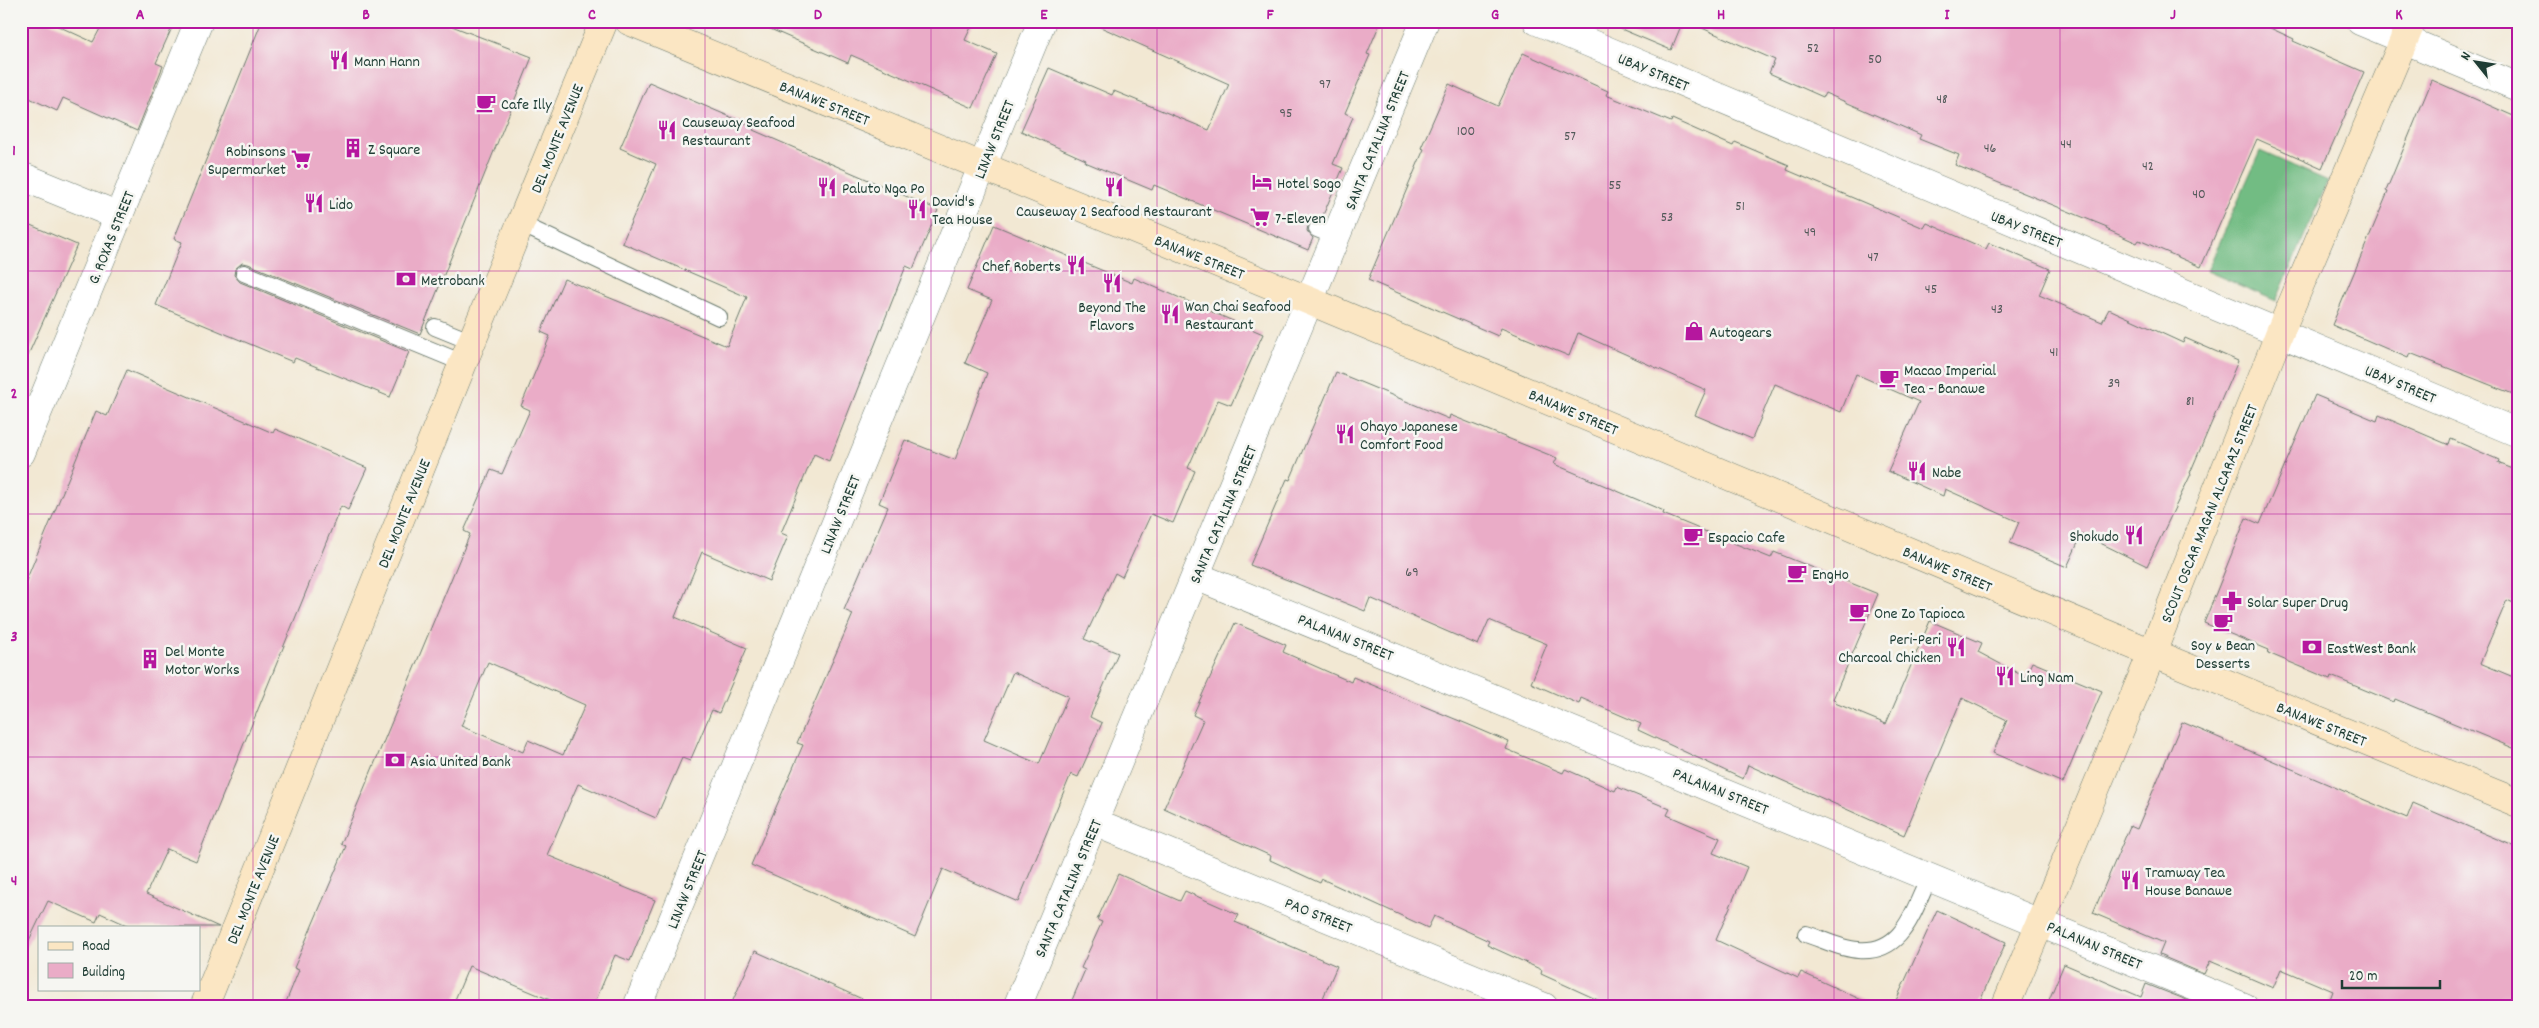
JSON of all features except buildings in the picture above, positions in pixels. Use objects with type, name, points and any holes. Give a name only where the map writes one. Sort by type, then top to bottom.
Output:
[{"type":"main road","name":"DEL MONTE AVENUE","points":[[204,1007],[604,21]]},
{"type":"main road","name":"BANAWE STREET","points":[[629,21],[1310,301],[2152,653],[2518,803]]},
{"type":"main road","name":"SCOUT OSCAR MAGAN ALCARAZ STREET","points":[[2005,1007],[2039,921],[2152,653],[2280,332],[2408,30]]},
{"type":"street","name":"G. ROXAS STREET","points":[[21,453],[198,21]]},
{"type":"street","name":"LINAW STREET","points":[[637,1007],[1042,21]]},
{"type":"street","name":"SANTA CATALINA STREET","points":[[1017,1007],[1310,301],[1327,233],[1425,21]]},
{"type":"street","name":"UBAY STREET","points":[[1537,21],[1992,214],[2280,332],[2518,433]]},
{"type":"street","points":[[2360,21],[2408,30],[2518,87]]},
{"type":"street","points":[[21,176],[119,216]]},
{"type":"street","name":"PALANAN STREET","points":[[1196,576],[1930,876],[2244,1007]]},
{"type":"street","name":"PAO STREET","points":[[1094,822],[1544,1007]]},
{"type":"lane","points":[[521,224],[719,317]]},
{"type":"lane","points":[[244,273],[468,353]]},
{"type":"lane","points":[[435,327],[468,353]]},
{"type":"lane","points":[[1806,934],[1857,950],[1883,949],[1900,935],[1930,876]]},
{"type":"green space","points":[[2260,151],[2328,181],[2276,301],[2207,271]]},
{"type":"place","name":"Mann Hann","points":[[339,60]]},
{"type":"place","name":"Cafe Illy","points":[[486,103]]},
{"type":"place","name":"Causeway Seafood Restaurant","points":[[667,130]]},
{"type":"place","name":"Z Square","points":[[353,148]]},
{"type":"place","name":"Robinsons Supermarket","points":[[301,159]]},
{"type":"place","name":"Hotel Sogo","points":[[1262,182]]},
{"type":"place","name":"Paluto Nga Po","points":[[827,187]]},
{"type":"place","name":"Causeway 2 Seafood Restaurant","points":[[1114,187]]},
{"type":"place","name":"Lido","points":[[314,203]]},
{"type":"place","name":"David's Tea House","points":[[917,209]]},
{"type":"place","name":"7-Eleven","points":[[1260,217]]},
{"type":"place","name":"Chef Roberts","points":[[1076,265]]},
{"type":"place","name":"Metrobank","points":[[406,279]]},
{"type":"place","name":"Beyond The Flavors","points":[[1112,283]]},
{"type":"place","name":"Wan Chai Seafood Restaurant","points":[[1170,314]]},
{"type":"place","name":"Autogears","points":[[1694,331]]},
{"type":"place","name":"Macao Imperial Tea - Banawe","points":[[1889,378]]},
{"type":"place","name":"Ohayo Japanese Comfort Food","points":[[1345,434]]},
{"type":"place","name":"Nabe","points":[[1917,471]]},
{"type":"place","name":"Shokudo","points":[[2134,535]]},
{"type":"place","name":"Espacio Cafe","points":[[1693,536]]},
{"type":"place","name":"EngHo","points":[[1797,573]]},
{"type":"place","name":"Solar Super Drug","points":[[2232,601]]},
{"type":"place","name":"One Zo Tapioca","points":[[1859,612]]},
{"type":"place","name":"Soy & Bean Desserts","points":[[2223,622]]},
{"type":"place","name":"Peri-Peri Charcoal Chicken","points":[[1956,647]]},
{"type":"place","name":"EastWest Bank","points":[[2312,647]]},
{"type":"place","name":"Del Monte Motor Works","points":[[150,659]]},
{"type":"place","name":"Ling Nam","points":[[2005,676]]},
{"type":"place","name":"Asia United Bank","points":[[395,760]]},
{"type":"place","name":"Tramway Tea House Banawe","points":[[2130,880]]}]
